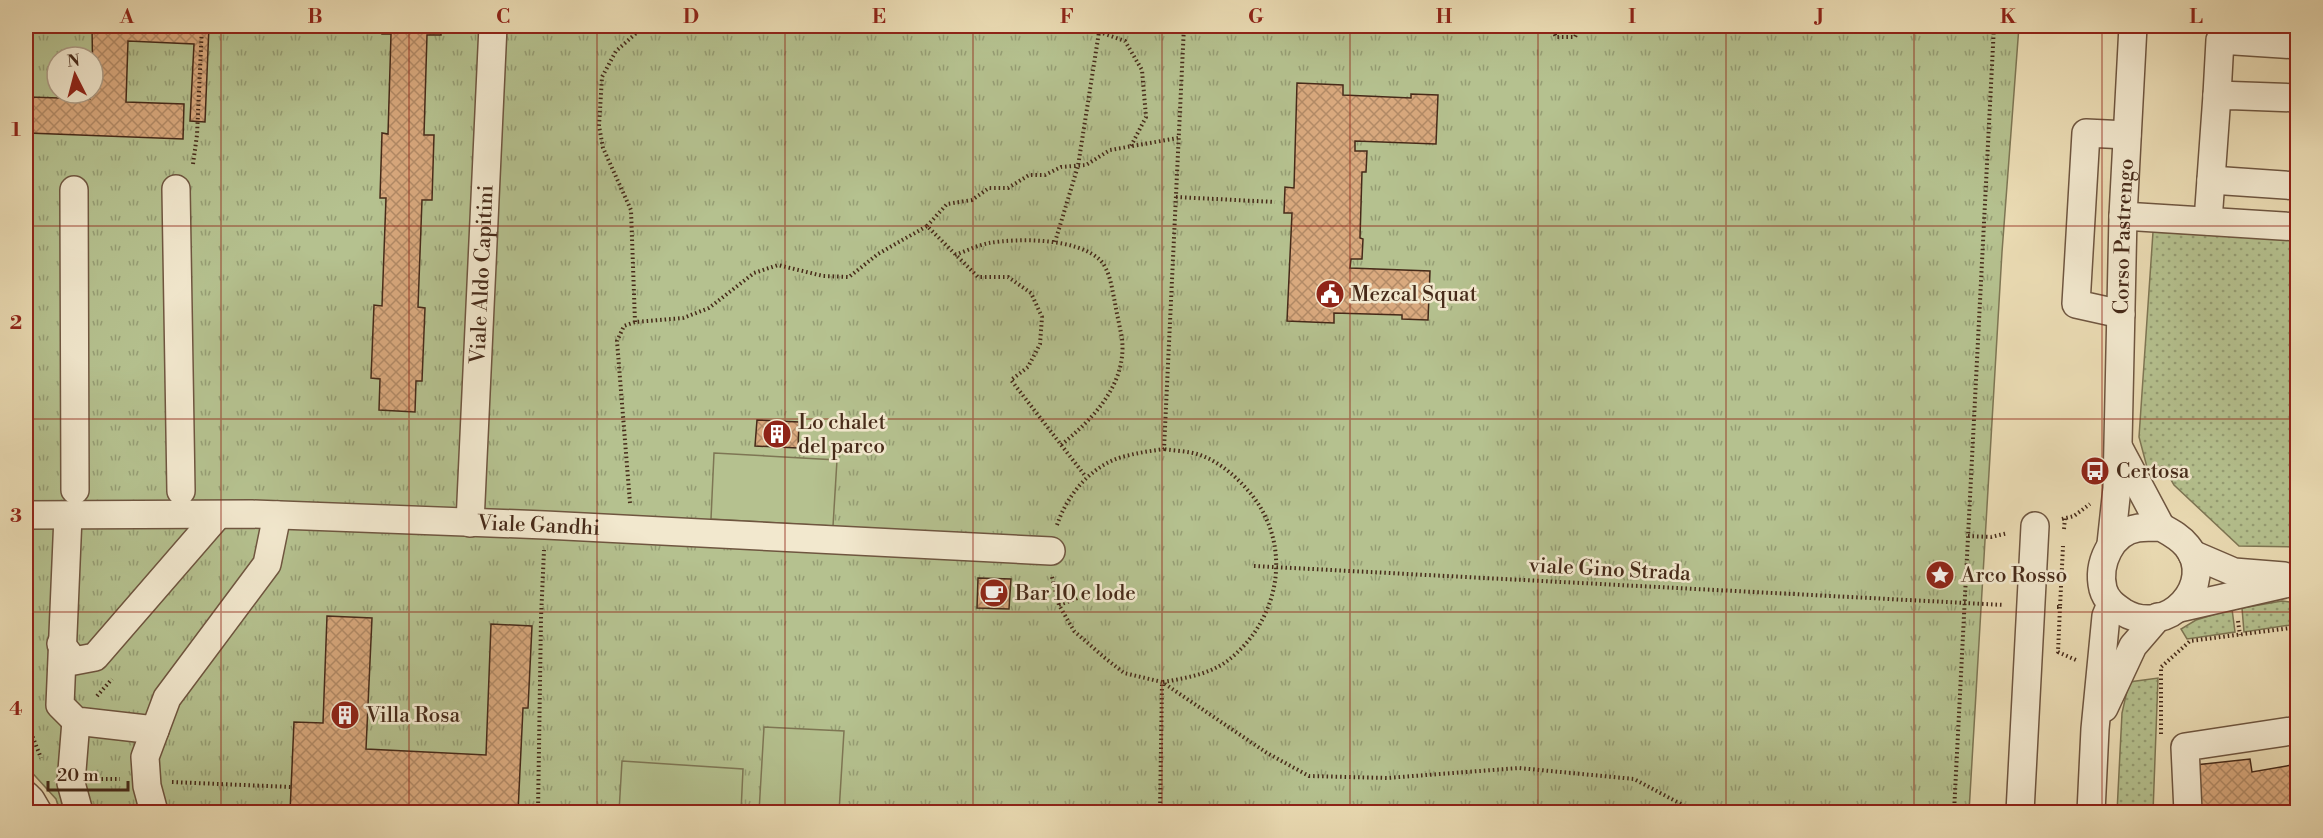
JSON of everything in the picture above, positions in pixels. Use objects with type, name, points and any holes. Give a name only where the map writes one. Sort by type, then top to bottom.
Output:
[{"type":"street","name":"Viale Aldo Capitini","points":[[470,523],[494,26]]},
{"type":"street","name":"Corso Pastrengo","points":[[2111,544],[2117,488],[2123,216],[2133,26]]},
{"type":"street","points":[[2208,221],[2220,40],[2298,45]]},
{"type":"street","points":[[2217,94],[2298,98]]},
{"type":"street","points":[[2121,314],[2076,304],[2086,134],[2127,135]]},
{"type":"street","points":[[2211,180],[2298,186]]},
{"type":"street","points":[[176,189],[181,491]]},
{"type":"street","points":[[74,190],[75,490]]},
{"type":"street","points":[[2123,216],[2298,227]]},
{"type":"street","name":"Corso Pastrengo","points":[[2118,447],[2161,527]]},
{"type":"street","name":"Viale Gandhi","points":[[26,515],[277,515],[545,525],[1051,551]]},
{"type":"street","points":[[61,644],[74,661],[95,657],[218,515]]},
{"type":"street","points":[[154,813],[147,786],[145,757],[167,698],[267,564],[277,515]]},
{"type":"street","points":[[68,516],[60,705],[76,721],[155,730]]},
{"type":"street","points":[[2020,813],[2035,526]]},
{"type":"street","points":[[2095,729],[2133,646],[2168,612],[2185,602],[2193,587],[2196,574],[2192,554],[2187,545],[2161,527],[2137,528],[2124,533],[2111,544],[2103,564],[2103,588],[2111,604],[2134,618],[2146,619],[2168,612],[2298,579]]},
{"type":"street","points":[[2192,554],[2234,572],[2298,579]]},
{"type":"street","points":[[2091,813],[2095,729],[2106,616],[2111,604]]},
{"type":"street","points":[[76,721],[71,783],[79,813]]},
{"type":"street","points":[[2188,813],[2185,747],[2298,730]]},
{"type":"street","points":[[26,795],[38,813]]},
{"type":"path","points":[[193,164],[202,26]]},
{"type":"path","points":[[635,322],[631,210],[603,148],[599,126],[602,78],[616,51],[643,27],[648,26]]},
{"type":"path","points":[[1082,26],[1125,41],[1142,70],[1146,117],[1131,146]]},
{"type":"path","points":[[1164,448],[1185,26]]},
{"type":"path","points":[[1551,26],[1556,37],[1575,37],[1580,26]]},
{"type":"path","points":[[1954,813],[1994,26]]},
{"type":"path","points":[[1054,242],[1078,166],[1099,32]]},
{"type":"path","points":[[632,530],[617,341],[624,326],[635,322],[683,318],[709,308],[754,273],[778,265],[823,276],[849,277],[878,254],[927,226],[948,204],[972,200],[989,188],[1008,188],[1029,175],[1045,176],[1061,167],[1086,165],[1110,150],[1178,138]]},
{"type":"path","points":[[1176,197],[1275,202]]},
{"type":"path","points":[[927,226],[978,277],[1008,277],[1031,293],[1042,317],[1040,344],[1028,367],[1011,380],[1086,477]]},
{"type":"path","points":[[955,255],[988,243],[1054,242],[1088,252],[1101,261],[1110,278],[1122,340],[1120,367],[1109,395],[1088,423],[1061,445]]},
{"type":"path","points":[[1162,682],[1198,676],[1230,660],[1255,634],[1272,602],[1278,567],[1273,531],[1257,499],[1231,472],[1200,455],[1164,448],[1120,457],[1086,477],[1070,498],[1058,522],[1051,551],[1051,575],[1059,605],[1074,631],[1124,673],[1162,682],[1267,753],[1309,776],[1387,778],[1519,768],[1634,779],[1696,813]]},
{"type":"path","points":[[538,813],[545,525]]},
{"type":"path","name":"viale Gino Strada","points":[[1254,566],[1964,603]]},
{"type":"path","points":[[1059,605],[1088,594]]},
{"type":"path","points":[[2161,743],[2161,667],[2190,641],[2298,627]]},
{"type":"path","points":[[1160,813],[1162,682]]},
{"type":"path","points":[[26,720],[41,758]]},
{"type":"green space","points":[[26,26],[2019,26],[2002,252],[1969,812],[60,812],[56,799],[26,766]]},
{"type":"green space","points":[[2153,232],[2297,240],[2297,547],[2239,546],[2174,485],[2163,466],[2148,471],[2139,437]]},
{"type":"green space","points":[[714,453],[837,460],[833,526],[711,519]]},
{"type":"green space","points":[[2282,601],[2297,603],[2297,624],[2244,632],[2242,608]]},
{"type":"green space","points":[[2232,609],[2235,632],[2187,639],[2181,629],[2196,620]]},
{"type":"green space","points":[[2158,678],[2153,812],[2117,812],[2122,713],[2129,682]]},
{"type":"green space","points":[[764,727],[844,731],[839,812],[759,812]]},
{"type":"green space","points":[[622,761],[743,769],[741,812],[619,812]]},
{"type":"building","points":[[92,26],[209,26],[205,122],[190,121],[194,44],[128,41],[126,102],[184,104],[183,139],[28,133],[29,97],[45,98],[45,105],[105,105],[105,45],[92,45]]},
{"type":"building","points":[[382,26],[441,26],[441,35],[427,35],[424,135],[434,135],[432,200],[422,200],[418,307],[425,308],[422,381],[416,381],[415,412],[379,410],[380,379],[371,378],[374,305],[382,306],[386,198],[380,198],[382,133],[388,134],[391,34],[382,34]]},
{"type":"building","points":[[1297,83],[1343,85],[1343,95],[1411,98],[1411,94],[1438,95],[1436,144],[1355,141],[1355,151],[1367,151],[1366,172],[1362,172],[1360,238],[1363,239],[1362,259],[1351,259],[1350,268],[1430,271],[1428,320],[1402,319],[1402,315],[1334,313],[1334,323],[1287,321],[1292,213],[1284,213],[1285,187],[1294,188]]},
{"type":"building","name":"Lo chalet del parco","points":[[757,420],[799,422],[798,448],[755,446]]},
{"type":"building","name":"Bar 10 e lode","points":[[978,578],[1011,579],[1009,609],[977,608]]},
{"type":"building","name":"Villa Rosa","points":[[327,616],[372,618],[366,749],[486,755],[491,624],[532,626],[528,708],[523,708],[518,812],[290,812],[294,722],[323,723]]},
{"type":"building","points":[[2250,759],[2252,772],[2298,764],[2298,812],[2202,812],[2195,765]]},
{"type":"place","name":"Mezcal Squat","points":[[1330,294]]},
{"type":"place","name":"Lo chalet del parco","points":[[777,434]]},
{"type":"place","name":"Certosa","points":[[2095,471]]},
{"type":"place","name":"Arco Rosso","points":[[1940,575]]},
{"type":"place","name":"Bar 10 e lode","points":[[994,593]]},
{"type":"place","name":"Villa Rosa","points":[[345,715]]}]
